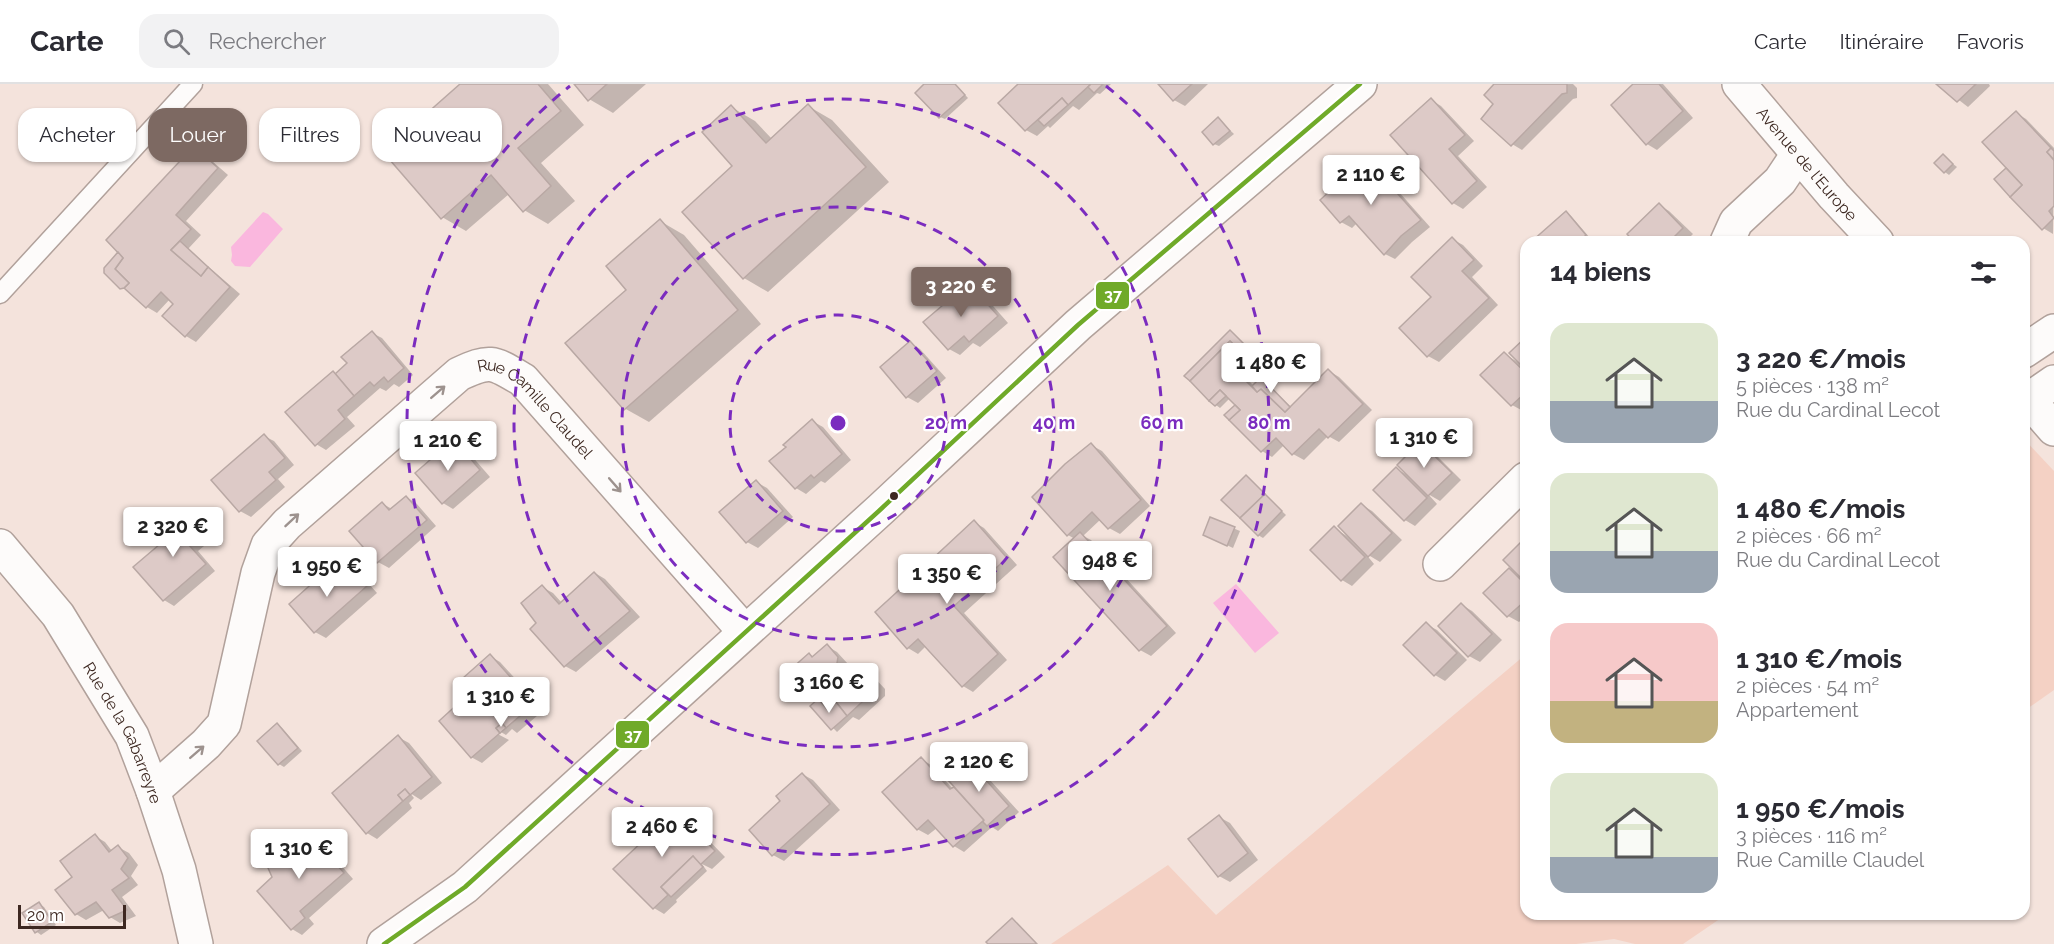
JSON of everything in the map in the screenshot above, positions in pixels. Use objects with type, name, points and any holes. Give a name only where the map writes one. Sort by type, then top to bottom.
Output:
[{"type":"street","points":[[384,944],[465,887],[1078,325],[1360,84]]},
{"type":"street","name":"Avenue de l'Europe","points":[[1739,84],[1797,154],[1871,236]]},
{"type":"street","points":[[1730,236],[1736,222],[1780,181],[1797,154]]},
{"type":"street","points":[[2030,347],[2054,331]]},
{"type":"street","name":"Rue Camille Claudel","points":[[153,791],[206,744],[224,724],[258,573],[268,545],[287,524],[459,374],[480,364],[500,366],[523,380],[745,632]]},
{"type":"street","points":[[2035,393],[2054,429]]},
{"type":"street","points":[[1440,564],[1520,485]]},
{"type":"street","name":"Rue de la Gabarreyre","points":[[0,546],[58,615],[132,736],[179,870],[196,944]]},
{"type":"lane","points":[[0,294],[193,84]]},
{"type":"shaded area","points":[[263,212],[283,229],[250,267],[235,266],[231,261],[231,247]]},
{"type":"shaded area","points":[[2030,445],[2054,471],[2054,690],[2030,707]]},
{"type":"shaded area","points":[[1236,584],[1279,633],[1255,653],[1213,603]]},
{"type":"shaded area","points":[[1520,659],[1520,920],[1718,920],[1683,944],[1635,944],[1614,939],[1576,944],[1051,944],[1168,865],[1216,915]]},
{"type":"building","points":[[460,84],[538,84],[561,111],[518,148],[551,186],[523,212],[491,175],[441,219],[392,162],[502,162],[502,108],[433,108]]},
{"type":"building","points":[[574,84],[607,84],[588,101]]},
{"type":"building","points":[[924,84],[955,84],[965,95],[939,118],[915,93]]},
{"type":"building","points":[[1018,84],[1091,84],[1068,105],[1062,98],[1025,131],[998,103]]},
{"type":"building","points":[[1091,84],[1103,84],[1094,93],[1088,87]]},
{"type":"building","points":[[1158,84],[1192,84],[1173,101]]},
{"type":"building","points":[[1494,84],[1567,84],[1567,93],[1562,94],[1511,146],[1481,119],[1493,104],[1484,95]]},
{"type":"building","points":[[1633,84],[1659,84],[1683,111],[1646,145],[1611,105]]},
{"type":"building","points":[[1936,84],[1976,84],[1957,102]]},
{"type":"building","points":[[1062,98],[1068,105],[1044,126],[1038,120]]},
{"type":"building","points":[[1431,98],[1465,135],[1449,149],[1477,181],[1452,204],[1390,135]]},
{"type":"building","points":[[808,104],[866,167],[743,279],[682,212],[732,166],[702,132],[731,105],[766,143]]},
{"type":"building","points":[[2016,111],[2051,148],[2047,152],[2054,160],[2054,206],[2049,211],[2054,218],[2042,230],[2010,197],[2022,185],[1982,142]]},
{"type":"building","points":[[1218,117],[1230,131],[1213,145],[1202,132]]},
{"type":"building","points":[[2051,148],[2054,151],[2054,160],[2047,152]]},
{"type":"building","points":[[1943,154],[1953,164],[1944,173],[1934,163]]},
{"type":"building","points":[[1366,158],[1421,220],[1401,236],[1384,255],[1349,216],[1340,223],[1320,200]]},
{"type":"building","points":[[179,162],[211,162],[218,168],[176,215],[191,229],[171,250],[201,276],[208,267],[230,287],[185,337],[162,316],[173,304],[161,292],[146,308],[124,288],[129,283],[115,269],[123,258],[106,240]]},
{"type":"building","points":[[2006,168],[2022,185],[2010,197],[1994,179]]},
{"type":"building","points":[[1659,203],[1683,228],[1675,236],[1629,236],[1627,234]]},
{"type":"building","points":[[1566,211],[1586,235],[1585,236],[1538,236]]},
{"type":"building","points":[[660,219],[738,310],[624,410],[565,343],[626,290],[606,266]]},
{"type":"building","points":[[1452,237],[1474,260],[1462,271],[1489,298],[1427,357],[1399,328],[1431,297],[1411,277]]},
{"type":"building","points":[[180,241],[208,267],[201,276],[171,250]]},
{"type":"building","points":[[118,252],[123,258],[115,269],[129,283],[120,289],[104,273],[104,268]]},
{"type":"building","points":[[969,283],[998,316],[969,342],[964,336],[948,350],[923,322]]},
{"type":"building","points":[[1230,330],[1261,361],[1243,378],[1238,373],[1250,361],[1230,341],[1190,381],[1184,376]]},
{"type":"building","points":[[372,331],[404,368],[388,382],[384,377],[374,386],[370,382],[354,396],[335,374],[347,363],[341,357]]},
{"type":"building","points":[[910,341],[937,371],[906,398],[880,367]]},
{"type":"building","points":[[1230,341],[1250,361],[1238,373],[1257,392],[1261,389],[1285,412],[1328,369],[1363,404],[1328,438],[1319,429],[1292,455],[1276,438],[1261,452],[1229,420],[1240,410],[1220,390],[1209,401],[1190,381]]},
{"type":"building","points":[[1520,343],[1520,364],[1509,353]]},
{"type":"building","points":[[1504,352],[1520,367],[1520,398],[1511,406],[1480,375]]},
{"type":"building","points":[[333,371],[354,396],[338,410],[345,419],[315,446],[285,412]]},
{"type":"building","points":[[1261,377],[1290,407],[1285,412],[1261,389],[1257,392],[1252,386]]},
{"type":"building","points":[[1220,390],[1226,396],[1215,406],[1209,401]]},
{"type":"building","points":[[1235,405],[1240,410],[1229,420],[1224,415]]},
{"type":"building","points":[[812,419],[842,454],[814,478],[811,475],[795,489],[769,461],[786,447],[783,445]]},
{"type":"building","points":[[264,434],[285,458],[269,472],[276,480],[239,512],[211,480]]},
{"type":"building","points":[[454,439],[480,470],[442,504],[415,473]]},
{"type":"building","points":[[1420,442],[1452,473],[1428,496],[1397,465]]},
{"type":"building","points":[[1091,443],[1141,500],[1108,529],[1092,512],[1067,536],[1032,497],[1065,464]]},
{"type":"building","points":[[1396,467],[1427,498],[1404,521],[1373,490]]},
{"type":"building","points":[[1246,475],[1265,494],[1240,518],[1221,500]]},
{"type":"building","points":[[756,480],[783,511],[746,543],[719,512]]},
{"type":"building","points":[[1265,494],[1282,511],[1258,536],[1240,518]]},
{"type":"building","points":[[406,496],[427,520],[377,563],[349,531],[382,502],[389,510]]},
{"type":"building","points":[[1361,503],[1392,533],[1368,557],[1338,526]]},
{"type":"building","points":[[185,508],[205,531],[189,545],[206,564],[163,601],[133,567],[180,527],[173,519]]},
{"type":"building","points":[[1210,517],[1235,527],[1227,546],[1203,535]]},
{"type":"building","points":[[974,520],[1007,558],[954,606],[998,654],[962,687],[918,639],[907,649],[875,612],[921,570],[926,576],[936,567],[930,561]]},
{"type":"building","points":[[1334,526],[1365,557],[1341,581],[1310,550]]},
{"type":"building","points":[[1080,532],[1167,626],[1139,651],[1053,557]]},
{"type":"building","points":[[1520,543],[1520,577],[1503,560]]},
{"type":"building","points":[[930,561],[936,567],[926,576],[921,570]]},
{"type":"building","points":[[350,567],[367,586],[314,633],[289,604],[326,571],[334,581]]},
{"type":"building","points":[[1509,568],[1520,579],[1520,605],[1507,617],[1483,593]]},
{"type":"building","points":[[594,572],[630,611],[564,667],[530,629],[536,623],[521,603],[542,585],[559,604]]},
{"type":"building","points":[[1461,603],[1492,634],[1468,657],[1438,626]]},
{"type":"building","points":[[1426,622],[1457,653],[1434,676],[1403,645]]},
{"type":"building","points":[[827,644],[838,657],[837,663],[845,672],[852,665],[861,666],[875,682],[875,690],[847,716],[836,702],[827,709],[791,669],[809,653],[812,657]]},
{"type":"building","points":[[490,654],[534,704],[506,728],[502,723],[496,728],[500,733],[471,758],[439,721],[473,690],[463,678]]},
{"type":"building","points":[[818,699],[827,709],[836,702],[847,716],[831,730],[810,706]]},
{"type":"building","points":[[277,723],[298,748],[278,765],[257,741]]},
{"type":"building","points":[[502,723],[506,728],[500,733],[496,728]]},
{"type":"building","points":[[398,735],[432,777],[410,795],[405,789],[398,795],[403,801],[366,834],[332,793]]},
{"type":"building","points":[[921,757],[950,789],[954,787],[984,820],[953,847],[928,820],[917,830],[882,792]]},
{"type":"building","points":[[970,762],[1009,806],[987,826],[948,780]]},
{"type":"building","points":[[802,773],[830,804],[772,856],[749,830],[780,801],[776,796]]},
{"type":"building","points":[[405,789],[410,795],[403,801],[398,795]]},
{"type":"building","points":[[676,810],[715,851],[700,865],[693,856],[661,887],[668,895],[653,909],[613,869]]},
{"type":"building","points":[[1219,815],[1248,853],[1218,877],[1188,839]]},
{"type":"building","points":[[308,832],[344,873],[300,911],[305,918],[291,930],[257,891],[272,877],[268,868]]},
{"type":"building","points":[[95,834],[109,852],[118,845],[128,858],[121,869],[129,878],[112,890],[127,910],[109,918],[96,902],[75,915],[55,890],[72,877],[60,861]]},
{"type":"building","points":[[693,856],[703,867],[671,897],[661,887]]},
{"type":"building","points":[[39,902],[52,922],[35,933],[22,913]]},
{"type":"building","points":[[1012,918],[1037,944],[988,944],[986,942]]},
{"type":"transit line","name":"37","points":[[384,944],[465,887],[881,509],[1078,325],[1360,84]]}]
